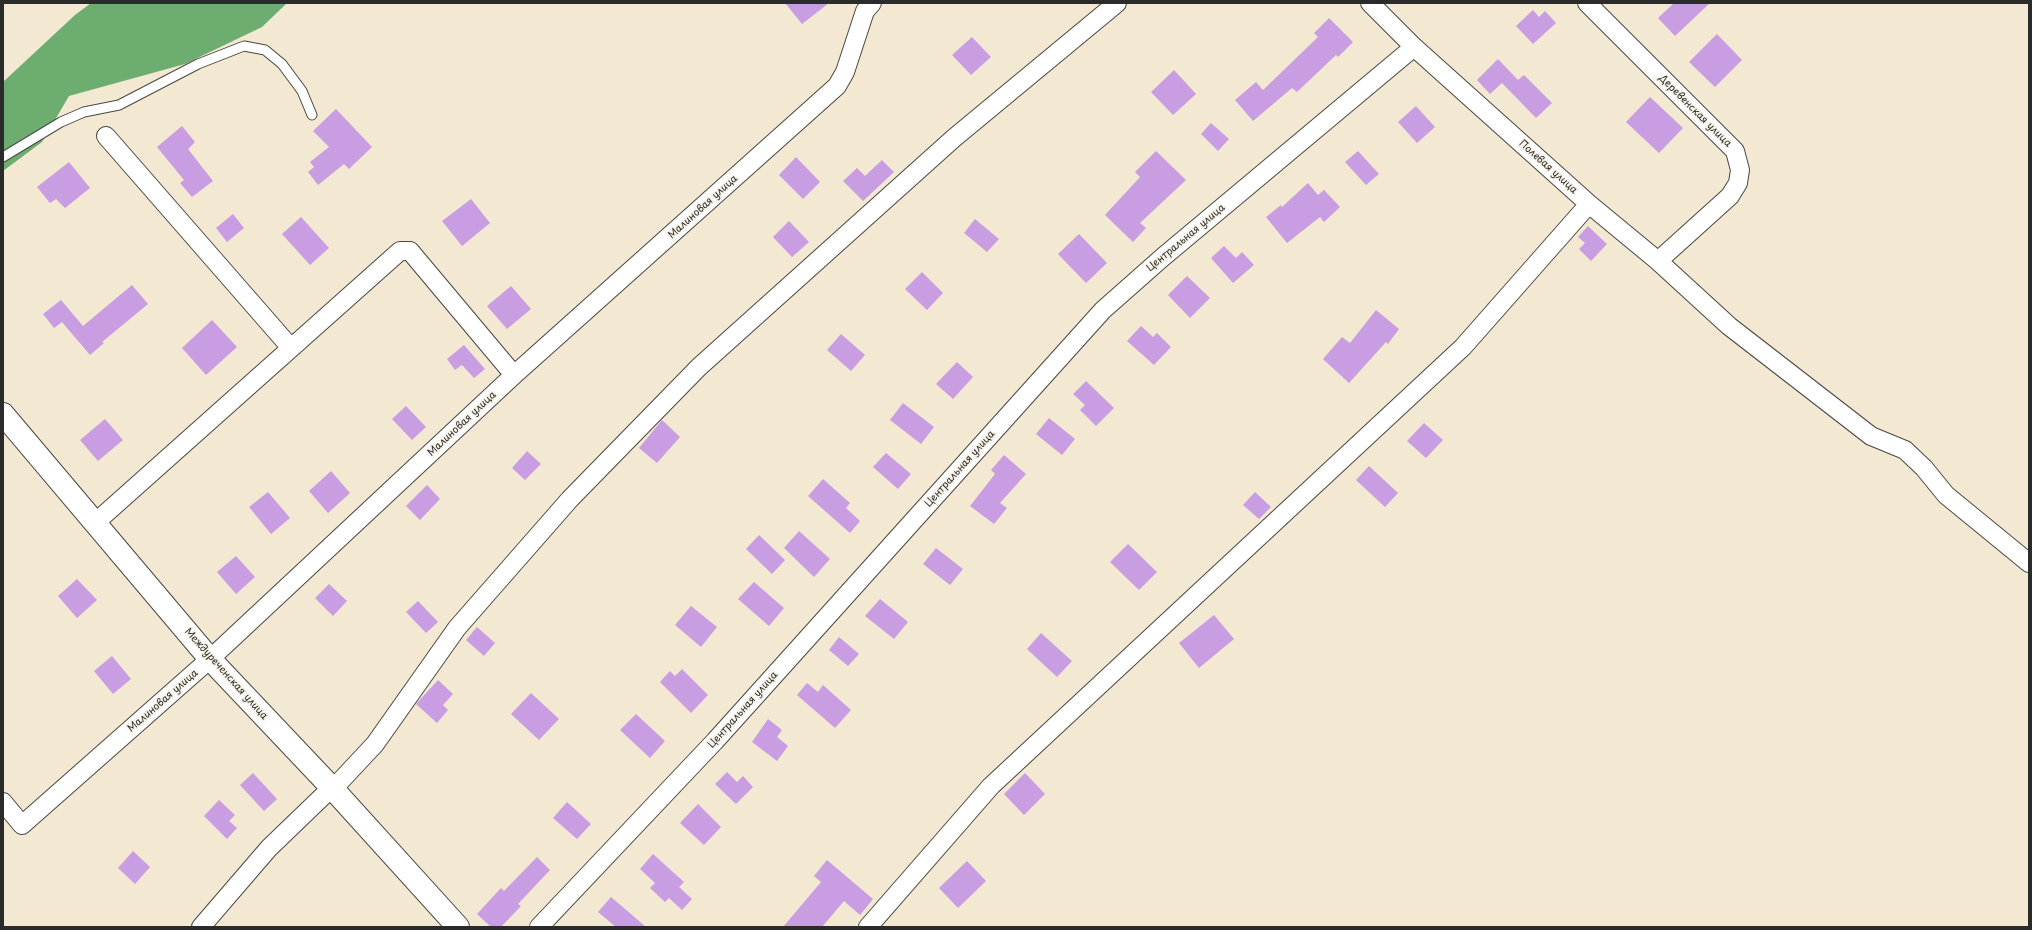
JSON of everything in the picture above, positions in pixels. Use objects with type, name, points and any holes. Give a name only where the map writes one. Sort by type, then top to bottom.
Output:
[{"type":"street","name":"Малиновая улица","points":[[3,802],[22,825],[210,659],[514,375],[837,86],[845,72],[865,11],[872,3]]},
{"type":"street","points":[[201,927],[269,848],[323,796],[333,790],[375,744],[457,628],[570,499],[699,368],[954,138],[1117,3]]},
{"type":"street","name":"Полевая улица","points":[[1370,3],[1414,47],[1589,204],[1658,261],[1729,326],[1871,436],[1905,450],[1924,468],[1946,495],[2029,563]]},
{"type":"street","name":"Деревенская улица","points":[[1587,3],[1735,151],[1740,170],[1738,183],[1730,196],[1658,261]]},
{"type":"street","name":"Центральная улица","points":[[539,927],[715,741],[1103,310],[1169,252],[1414,47]]},
{"type":"street","points":[[106,136],[291,348]]},
{"type":"street","points":[[868,927],[991,786],[1464,347],[1589,204]]},
{"type":"street","points":[[96,522],[400,251],[410,251],[514,375]]},
{"type":"street","name":"Междуреченская улица","points":[[3,414],[96,522],[210,659],[333,790],[458,927]]},
{"type":"lane","points":[[3,157],[61,122],[84,112],[119,105],[198,64],[244,46],[265,50],[282,64],[302,91],[312,115]]},
{"type":"green space","points":[[91,3],[287,3],[262,27],[185,64],[69,96],[42,142],[3,171],[3,82],[75,15]]},
{"type":"building","points":[[785,3],[829,3],[802,24]]},
{"type":"building","points":[[1674,3],[1710,3],[1675,36],[1658,18]]},
{"type":"building","points":[[1533,10],[1539,17],[1545,11],[1556,23],[1533,44],[1516,26]]},
{"type":"building","points":[[1329,18],[1353,42],[1338,57],[1336,55],[1297,92],[1292,88],[1253,121],[1235,100],[1256,82],[1263,90],[1318,37],[1314,33]]},
{"type":"building","points":[[1717,34],[1742,60],[1715,87],[1689,62]]},
{"type":"building","points":[[972,37],[991,57],[971,75],[952,55]]},
{"type":"building","points":[[1498,59],[1518,80],[1524,75],[1552,103],[1536,118],[1502,83],[1490,94],[1477,80]]},
{"type":"building","points":[[1174,70],[1196,94],[1173,115],[1151,92]]},
{"type":"building","points":[[1650,97],[1683,128],[1659,153],[1626,122]]},
{"type":"building","points":[[1416,106],[1435,127],[1417,143],[1398,122]]},
{"type":"building","points":[[336,109],[372,147],[349,169],[344,164],[318,185],[308,172],[314,167],[310,162],[329,147],[313,131]]},
{"type":"building","points":[[1211,123],[1229,139],[1218,151],[1201,134]]},
{"type":"building","points":[[182,126],[195,142],[188,149],[213,181],[192,197],[180,183],[184,180],[157,147]]},
{"type":"building","points":[[1156,151],[1186,180],[1140,223],[1146,228],[1133,242],[1105,215],[1140,177],[1135,172]]},
{"type":"building","points":[[1358,151],[1379,174],[1366,185],[1345,162]]},
{"type":"building","points":[[796,157],[820,182],[803,199],[779,175]]},
{"type":"building","points":[[882,160],[894,172],[863,201],[843,181],[857,168],[865,176]]},
{"type":"building","points":[[69,162],[90,188],[65,208],[56,199],[50,203],[37,187]]},
{"type":"building","points":[[1308,183],[1318,195],[1324,190],[1340,207],[1324,222],[1320,217],[1287,243],[1266,217],[1281,205],[1282,207]]},
{"type":"building","points":[[471,199],[490,223],[462,246],[442,221]]},
{"type":"building","points":[[233,214],[244,228],[227,242],[216,228]]},
{"type":"building","points":[[301,217],[329,248],[310,265],[282,234]]},
{"type":"building","points":[[975,219],[999,239],[987,252],[964,233]]},
{"type":"building","points":[[789,221],[809,242],[792,257],[773,237]]},
{"type":"building","points":[[1588,226],[1607,244],[1591,261],[1579,249],[1585,243],[1578,237]]},
{"type":"building","points":[[1079,234],[1107,263],[1086,283],[1058,254]]},
{"type":"building","points":[[1224,246],[1236,258],[1242,252],[1254,265],[1233,283],[1211,258]]},
{"type":"building","points":[[922,272],[943,293],[927,310],[905,289]]},
{"type":"building","points":[[1187,276],[1210,298],[1190,318],[1168,295]]},
{"type":"building","points":[[132,285],[148,304],[102,342],[104,343],[90,355],[62,322],[54,328],[43,314],[61,300],[83,326]]},
{"type":"building","points":[[511,286],[531,309],[507,329],[487,306]]},
{"type":"building","points":[[1376,310],[1399,329],[1388,344],[1386,342],[1349,383],[1323,359],[1342,337],[1350,343]]},
{"type":"building","points":[[212,320],[237,347],[206,375],[182,348]]},
{"type":"building","points":[[1141,326],[1153,337],[1157,333],[1171,347],[1154,365],[1127,341]]},
{"type":"building","points":[[841,334],[865,355],[851,371],[827,350]]},
{"type":"building","points":[[464,345],[485,369],[474,378],[462,365],[455,370],[447,359]]},
{"type":"building","points":[[957,362],[973,377],[953,399],[936,384]]},
{"type":"building","points":[[1086,381],[1114,408],[1096,426],[1080,410],[1085,405],[1073,394]]},
{"type":"building","points":[[903,403],[934,427],[921,444],[890,420]]},
{"type":"building","points":[[406,406],[426,427],[412,440],[392,419]]},
{"type":"building","points":[[1049,418],[1075,439],[1062,455],[1036,434]]},
{"type":"building","points":[[105,419],[123,440],[98,461],[80,440]]},
{"type":"building","points":[[662,420],[680,437],[657,463],[639,448]]},
{"type":"building","points":[[1424,423],[1443,440],[1426,458],[1407,441]]},
{"type":"building","points":[[527,451],[541,464],[525,480],[512,468]]},
{"type":"building","points":[[886,453],[911,474],[898,489],[873,467]]},
{"type":"building","points":[[1004,455],[1026,474],[1000,503],[1007,508],[994,524],[970,506],[995,474],[991,470]]},
{"type":"building","points":[[1369,466],[1398,493],[1385,507],[1356,480]]},
{"type":"building","points":[[331,471],[350,493],[328,513],[309,491]]},
{"type":"building","points":[[823,479],[850,503],[846,508],[860,521],[850,533],[808,496]]},
{"type":"building","points":[[427,485],[440,499],[420,520],[406,506]]},
{"type":"building","points":[[268,492],[290,518],[271,534],[249,507]]},
{"type":"building","points":[[1255,492],[1271,507],[1259,519],[1243,505]]},
{"type":"building","points":[[799,531],[830,559],[814,577],[784,548]]},
{"type":"building","points":[[759,535],[785,560],[772,574],[746,549]]},
{"type":"building","points":[[1128,544],[1157,572],[1139,590],[1110,562]]},
{"type":"building","points":[[936,548],[963,569],[950,585],[923,564]]},
{"type":"building","points":[[236,556],[255,577],[236,594],[217,572]]},
{"type":"building","points":[[77,579],[97,600],[77,618],[58,596]]},
{"type":"building","points":[[754,582],[784,608],[769,626],[738,599]]},
{"type":"building","points":[[329,584],[347,601],[333,616],[315,598]]},
{"type":"building","points":[[880,599],[908,622],[894,639],[865,616]]},
{"type":"building","points":[[418,601],[438,622],[426,633],[406,612]]},
{"type":"building","points":[[691,606],[717,627],[701,647],[675,625]]},
{"type":"building","points":[[1214,615],[1234,639],[1199,668],[1179,643]]},
{"type":"building","points":[[477,627],[495,643],[484,656],[466,640]]},
{"type":"building","points":[[1041,633],[1072,661],[1057,677],[1027,649]]},
{"type":"building","points":[[839,637],[859,654],[848,666],[829,650]]},
{"type":"building","points":[[112,656],[131,679],[113,694],[94,671]]},
{"type":"building","points":[[682,669],[708,695],[691,713],[660,682],[670,671],[675,676]]},
{"type":"building","points":[[438,680],[453,694],[443,705],[448,710],[437,723],[416,704]]},
{"type":"building","points":[[807,683],[818,692],[823,685],[851,710],[835,728],[797,695]]},
{"type":"building","points":[[531,693],[559,719],[539,740],[511,714]]},
{"type":"building","points":[[636,714],[665,741],[650,758],[620,730]]},
{"type":"building","points":[[768,719],[782,730],[777,737],[788,746],[777,761],[752,742]]},
{"type":"building","points":[[727,772],[737,782],[743,776],[753,787],[736,804],[715,784]]},
{"type":"building","points":[[253,773],[277,799],[264,811],[240,785]]},
{"type":"building","points":[[1025,773],[1045,794],[1024,815],[1004,794]]},
{"type":"building","points":[[219,800],[235,815],[229,821],[237,828],[227,839],[204,816]]},
{"type":"building","points":[[567,802],[591,824],[577,839],[553,818]]},
{"type":"building","points":[[698,804],[721,827],[704,845],[680,823]]},
{"type":"building","points":[[133,851],[150,867],[135,884],[118,868]]},
{"type":"building","points":[[653,854],[684,882],[679,887],[692,899],[682,910],[669,898],[665,902],[650,888],[655,883],[640,869]]},
{"type":"building","points":[[537,857],[550,870],[518,904],[521,906],[501,927],[491,927],[477,914],[501,888],[504,891]]},
{"type":"building","points":[[827,860],[873,899],[860,915],[844,901],[822,927],[783,927],[821,882],[814,876]]},
{"type":"building","points":[[967,861],[986,881],[958,908],[939,888]]},
{"type":"building","points":[[611,897],[646,927],[616,927],[598,912]]}]
